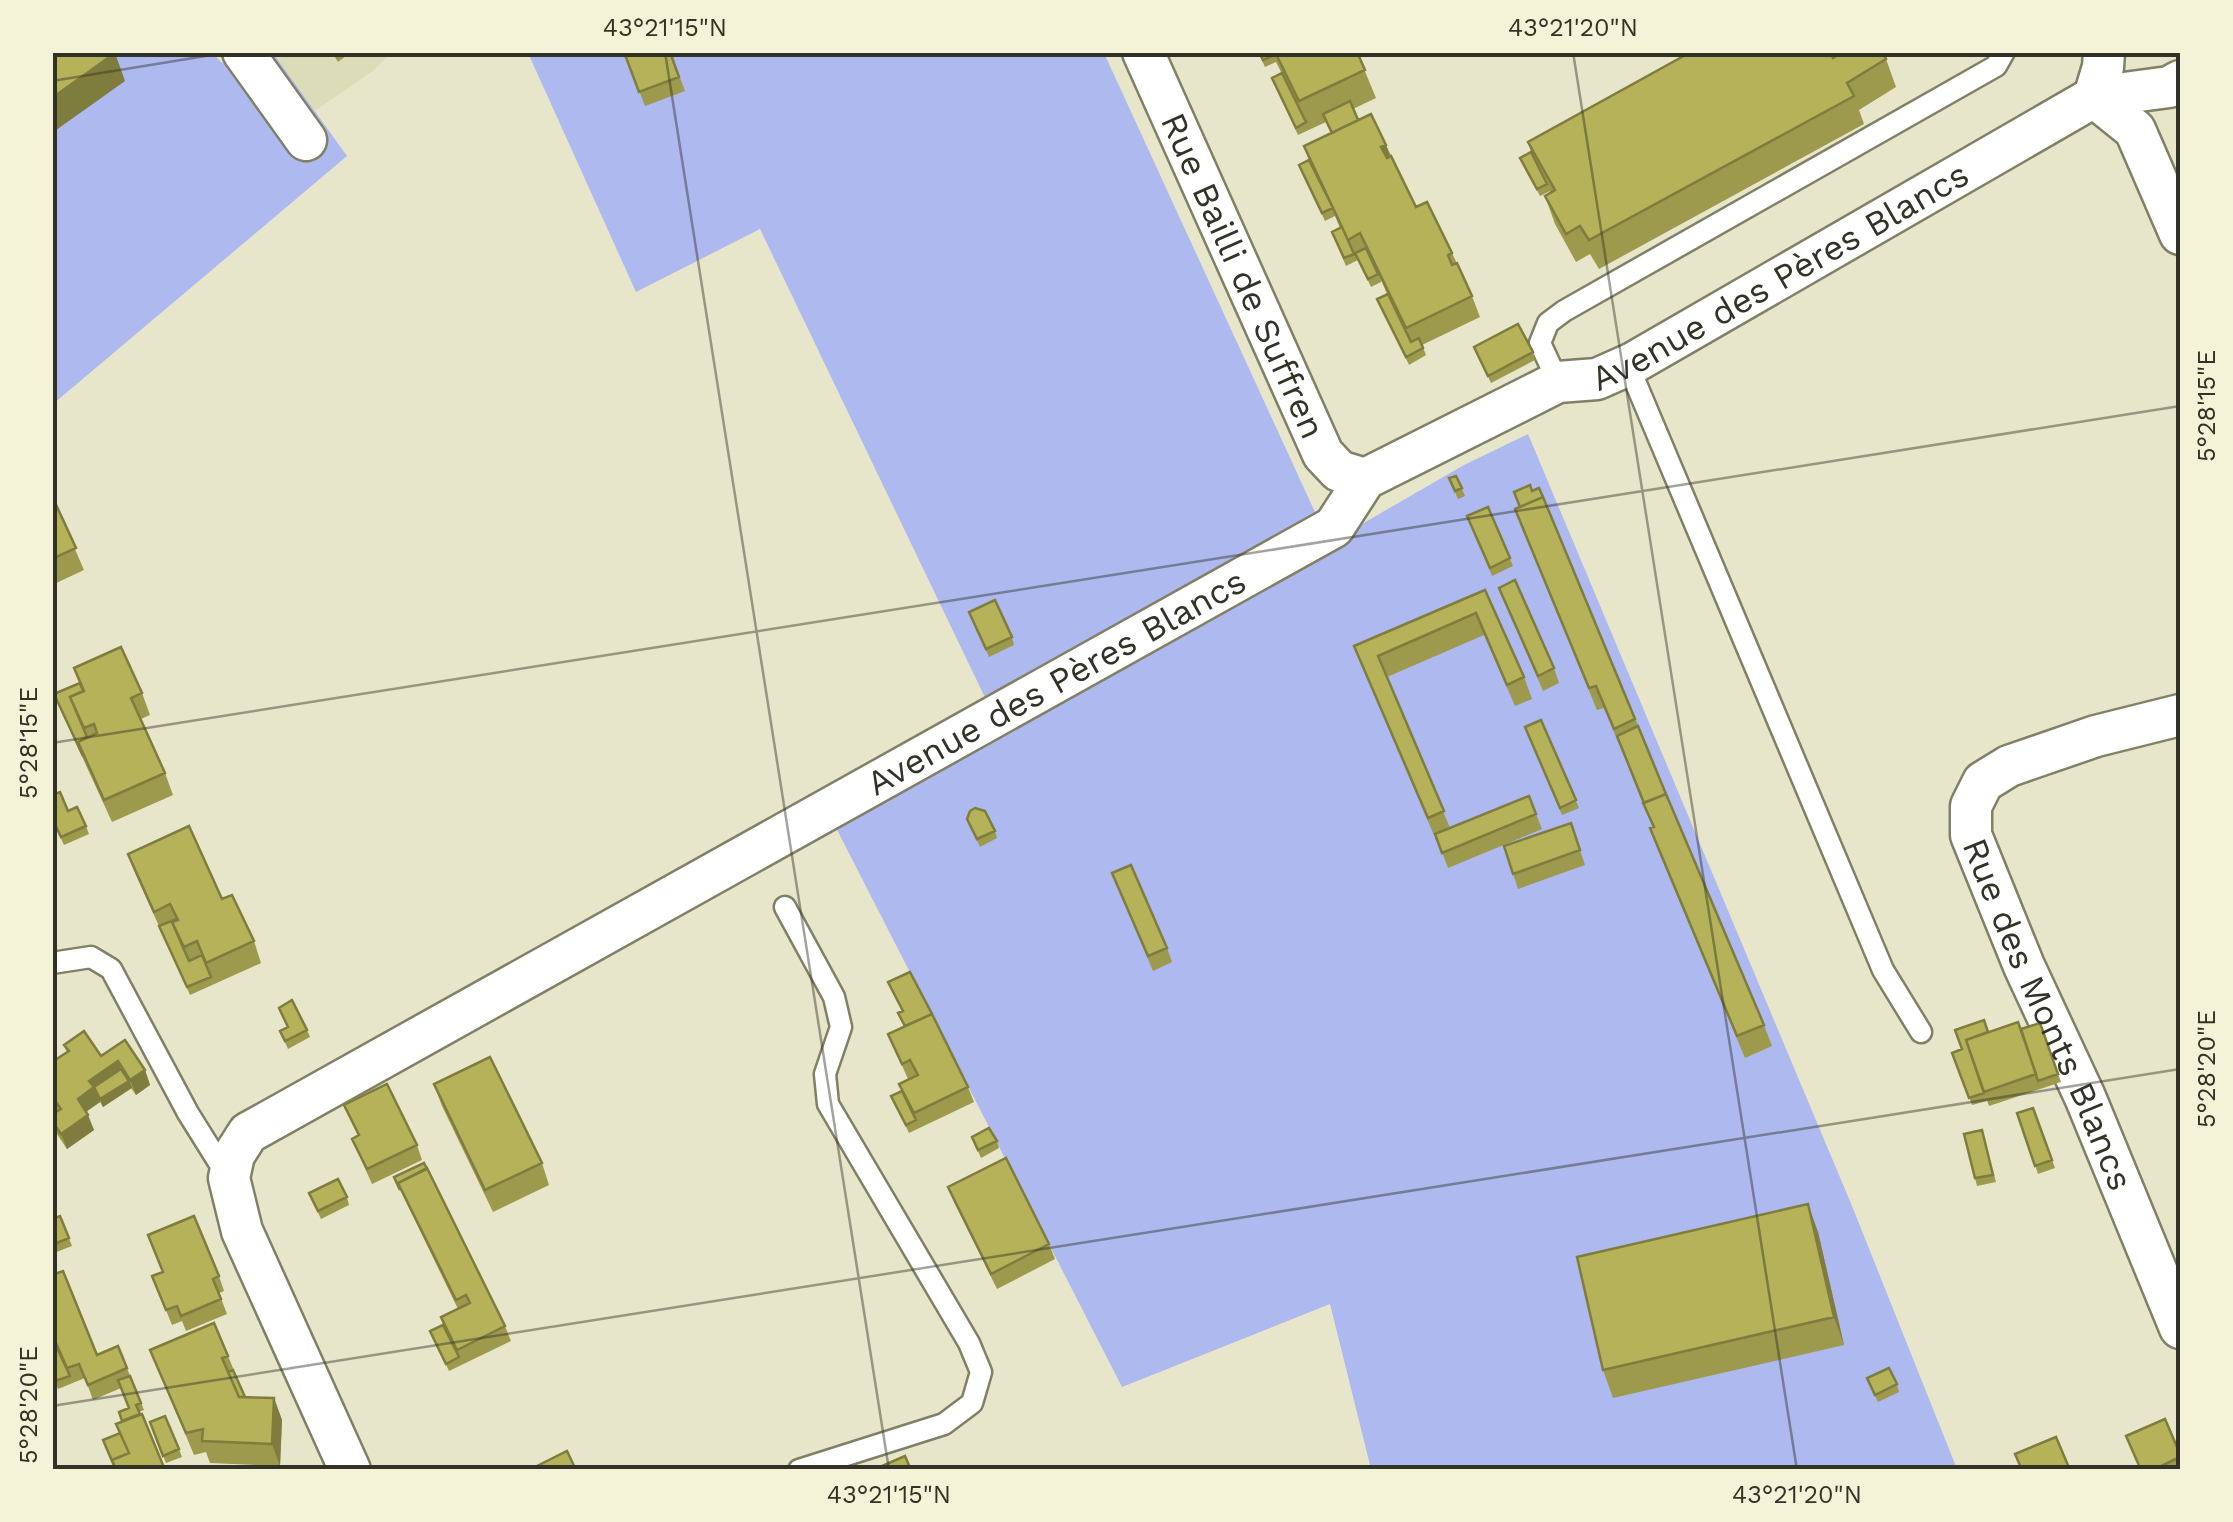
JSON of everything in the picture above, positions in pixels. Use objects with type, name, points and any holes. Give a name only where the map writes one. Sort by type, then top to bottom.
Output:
[{"type":"street","points":[[242,52],[306,140]]},
{"type":"street","name":"Rue Bailli de Suffren","points":[[1143,52],[1324,454],[1338,471],[1365,479]]},
{"type":"street","points":[[2104,52],[2094,97],[2135,130],[2180,234]]},
{"type":"street","name":"Avenue des Pères Blancs","points":[[229,1178],[234,1154],[248,1133],[1334,527],[1365,479],[1558,382],[1597,379],[1633,363],[2094,97],[2169,87],[2180,81]]},
{"type":"street","name":"Rue des Monts Blancs","points":[[2180,716],[2096,736],[2010,766],[1982,782],[1971,806],[1972,836],[1984,868],[2024,966],[2086,1097],[2180,1328]]},
{"type":"street","points":[[229,1178],[242,1232],[350,1470]]},
{"type":"lane","points":[[1558,382],[1540,343],[1548,322],[1996,66],[2004,52]]},
{"type":"lane","points":[[1633,363],[1634,380],[1875,952],[1921,1032]]},
{"type":"lane","points":[[784,906],[834,998],[842,1027],[825,1074],[828,1104],[970,1343],[980,1372],[972,1403],[944,1424],[799,1470]]},
{"type":"lane","points":[[52,963],[91,957],[111,969],[188,1112],[229,1178]]},
{"type":"shaded area","points":[[53,53],[213,53],[222,63],[238,53],[273,53],[347,156],[53,404]]},
{"type":"shaded area","points":[[273,53],[391,53],[374,70],[315,111]]},
{"type":"shaded area","points":[[528,53],[1104,53],[1320,523],[991,710],[760,229],[636,292]]},
{"type":"shaded area","points":[[1528,434],[1852,1206],[1957,1469],[1371,1469],[1330,1304],[1122,1387],[831,818],[1464,465]]},
{"type":"building","points":[[52,52],[114,52],[115,53],[52,98]]},
{"type":"building","points":[[624,52],[670,52],[679,77],[639,92]]},
{"type":"building","points":[[1259,52],[1273,52],[1274,55],[1263,60]]},
{"type":"building","points":[[1275,52],[1357,52],[1365,70],[1299,101]]},
{"type":"building","points":[[1691,52],[1830,52],[1833,58],[1843,52],[1883,52],[1886,59],[1847,83],[1854,96],[1589,240],[1580,226],[1566,234],[1545,196],[1555,190],[1528,142]]},
{"type":"building","points":[[1282,73],[1306,122],[1296,128],[1272,78]]},
{"type":"building","points":[[1350,101],[1358,120],[1332,133],[1323,114]]},
{"type":"building","points":[[1371,114],[1386,145],[1381,147],[1387,158],[1391,156],[1416,207],[1427,202],[1452,253],[1448,255],[1452,265],[1457,263],[1472,296],[1406,328],[1360,233],[1348,240],[1304,146]]},
{"type":"building","points":[[1531,152],[1547,184],[1537,189],[1520,158]]},
{"type":"building","points":[[1309,160],[1333,208],[1322,213],[1299,165]]},
{"type":"building","points":[[1342,227],[1354,254],[1344,258],[1332,232]]},
{"type":"building","points":[[1366,248],[1378,274],[1368,279],[1355,253]]},
{"type":"building","points":[[1388,294],[1411,342],[1419,338],[1423,348],[1406,357],[1377,299]]},
{"type":"building","points":[[1518,324],[1533,352],[1488,376],[1474,347]]},
{"type":"building","points":[[1456,476],[1462,488],[1455,491],[1449,478]]},
{"type":"building","points":[[1530,485],[1532,491],[1539,488],[1543,497],[1520,507],[1514,492]]},
{"type":"building","points":[[52,496],[76,548],[52,559]]},
{"type":"building","points":[[1543,497],[1635,719],[1614,729],[1596,686],[1589,688],[1515,509]]},
{"type":"building","points":[[1488,507],[1510,558],[1490,568],[1467,516]]},
{"type":"building","points":[[1515,580],[1554,668],[1538,676],[1499,588]]},
{"type":"building","points":[[1485,590],[1524,677],[1507,685],[1476,613],[1378,656],[1444,811],[1428,818],[1354,646]]},
{"type":"building","points":[[995,600],[1012,637],[986,649],[969,612]]},
{"type":"building","points":[[121,647],[142,693],[131,698],[165,773],[104,800],[78,742],[97,733],[94,724],[84,728],[70,697],[84,691],[74,668]]},
{"type":"building","points":[[80,683],[83,691],[70,697],[87,737],[78,742],[83,756],[54,694]]},
{"type":"building","points":[[1541,720],[1576,800],[1560,808],[1525,727]]},
{"type":"building","points":[[1638,726],[1666,794],[1644,803],[1617,736]]},
{"type":"building","points":[[60,792],[68,811],[77,807],[86,826],[61,837],[52,818],[52,795]]},
{"type":"building","points":[[1666,794],[1764,1025],[1737,1036],[1650,828],[1654,827],[1643,803]]},
{"type":"building","points":[[1529,796],[1536,814],[1442,853],[1435,834]]},
{"type":"building","points":[[975,808],[985,811],[995,831],[977,839],[967,819]]},
{"type":"building","points":[[1571,823],[1580,850],[1513,874],[1504,846]]},
{"type":"building","points":[[189,826],[222,899],[232,895],[254,941],[206,963],[197,941],[184,947],[172,922],[178,920],[170,904],[154,912],[128,854]]},
{"type":"building","points":[[1131,865],[1167,948],[1148,956],[1112,873]]},
{"type":"building","points":[[176,919],[172,922],[189,961],[202,955],[211,977],[187,987],[159,926]]},
{"type":"building","points":[[910,972],[932,1014],[905,1026],[898,1013],[903,1011],[888,982]]},
{"type":"building","points":[[292,1000],[307,1030],[285,1041],[280,1031],[288,1027],[279,1008]]},
{"type":"building","points":[[932,1014],[968,1087],[914,1113],[899,1084],[918,1075],[910,1060],[902,1064],[888,1034]]},
{"type":"building","points":[[1984,1020],[1988,1032],[1966,1040],[1984,1093],[1969,1098],[1952,1053],[1962,1049],[1955,1030]]},
{"type":"building","points":[[2018,1022],[2036,1074],[1984,1092],[1966,1040]]},
{"type":"building","points":[[2040,1023],[2058,1074],[2038,1081],[2021,1029]]},
{"type":"building","points":[[84,1031],[101,1056],[125,1040],[145,1070],[130,1080],[118,1061],[89,1081],[94,1087],[78,1099],[88,1115],[61,1134],[52,1121],[52,1114],[61,1109],[52,1096],[52,1062],[69,1051],[64,1045]]},
{"type":"building","points":[[490,1057],[542,1163],[485,1190],[434,1084]]},
{"type":"building","points":[[121,1069],[129,1081],[100,1099],[94,1087]]},
{"type":"building","points":[[387,1084],[417,1145],[367,1169],[352,1139],[359,1135],[344,1105]]},
{"type":"building","points":[[902,1091],[916,1120],[906,1125],[891,1096]]},
{"type":"building","points":[[2033,1108],[2052,1160],[2035,1166],[2017,1113]]},
{"type":"building","points":[[989,1128],[997,1141],[978,1150],[972,1137]]},
{"type":"building","points":[[1982,1130],[1993,1175],[1975,1178],[1964,1134]]},
{"type":"building","points":[[1006,1158],[1049,1244],[991,1274],[948,1187]]},
{"type":"building","points":[[424,1163],[427,1169],[398,1183],[400,1190],[394,1177]]},
{"type":"building","points":[[427,1168],[505,1326],[457,1350],[441,1317],[470,1303],[466,1295],[456,1300],[398,1183]]},
{"type":"building","points":[[338,1179],[347,1197],[318,1211],[309,1193]]},
{"type":"building","points":[[1808,1204],[1834,1317],[1603,1370],[1577,1257]]},
{"type":"building","points":[[60,1216],[69,1238],[52,1245],[52,1219]]},
{"type":"building","points":[[194,1216],[219,1276],[213,1279],[221,1299],[181,1316],[177,1306],[166,1310],[152,1276],[163,1272],[148,1235]]},
{"type":"building","points":[[63,1271],[97,1355],[118,1346],[127,1368],[88,1385],[79,1364],[67,1368],[52,1334],[52,1275]]},
{"type":"building","points":[[214,1323],[228,1356],[222,1358],[239,1397],[274,1398],[272,1444],[202,1441],[203,1429],[186,1433],[150,1350]]},
{"type":"building","points":[[443,1325],[459,1357],[446,1364],[430,1331]]},
{"type":"building","points":[[52,1337],[70,1376],[55,1381],[52,1374]]},
{"type":"building","points":[[1889,1368],[1897,1384],[1875,1395],[1867,1378]]},
{"type":"building","points":[[233,1370],[245,1397],[239,1397],[228,1372]]},
{"type":"building","points":[[130,1376],[141,1403],[136,1405],[140,1414],[122,1421],[119,1412],[129,1408],[118,1380]]},
{"type":"building","points":[[142,1414],[163,1465],[152,1470],[116,1470],[112,1460],[129,1453],[116,1424]]},
{"type":"building","points":[[165,1416],[179,1449],[163,1456],[150,1422]]},
{"type":"building","points":[[2165,1419],[2180,1457],[2153,1470],[2141,1470],[2126,1436]]},
{"type":"building","points":[[120,1433],[129,1453],[112,1460],[115,1468],[103,1440]]},
{"type":"building","points":[[2056,1437],[2070,1470],[2022,1470],[2015,1454]]},
{"type":"building","points":[[567,1451],[576,1470],[529,1470]]},
{"type":"building","points":[[905,1456],[911,1470],[873,1470]]}]
